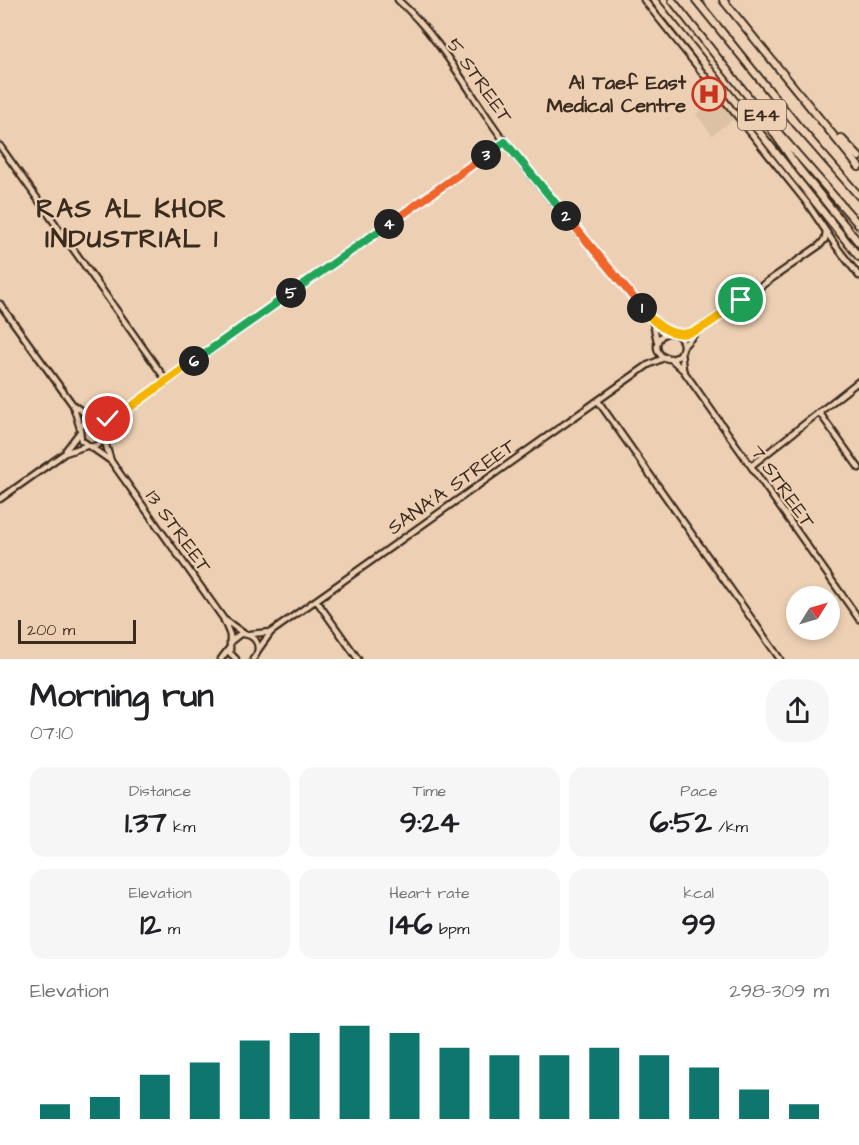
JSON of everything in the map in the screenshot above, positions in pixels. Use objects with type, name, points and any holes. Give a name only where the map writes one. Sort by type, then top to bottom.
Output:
[{"type":"highway","points":[[654,0],[859,257]]},
{"type":"highway","name":"E44","points":[[672,0],[762,114],[859,225]]},
{"type":"highway","name":"E44","points":[[696,0],[797,125],[859,196]]},
{"type":"highway","points":[[723,0],[859,167]]},
{"type":"highway","points":[[807,104],[859,157]]},
{"type":"highway","points":[[762,114],[796,165],[859,243]]},
{"type":"highway","points":[[830,221],[859,262]]},
{"type":"street","name":"5 STREET","points":[[398,0],[424,29],[505,142],[650,318],[657,335],[658,346]]},
{"type":"street","points":[[644,0],[807,203],[859,276]]},
{"type":"street","points":[[0,499],[64,453],[98,445],[125,411],[166,380],[505,142]]},
{"type":"street","points":[[0,146],[166,380]]},
{"type":"street","points":[[698,330],[662,336],[658,346],[668,358],[676,357],[698,330],[820,245],[825,238],[826,231]]},
{"type":"street","points":[[820,245],[836,246]]},
{"type":"street","points":[[0,304],[73,405],[81,440],[88,446]]},
{"type":"street","name":"5 STREET","points":[[650,318],[673,333]]},
{"type":"street","points":[[673,333],[681,339],[682,350]]},
{"type":"street","name":"SANA'A STREET","points":[[648,365],[658,346]]},
{"type":"street","name":"7 STREET","points":[[682,350],[683,370]]},
{"type":"street","name":"SANA'A STREET","points":[[256,656],[271,632],[648,365],[668,358]]},
{"type":"street","name":"7 STREET","points":[[668,358],[683,370],[859,619]]},
{"type":"street","points":[[751,466],[859,381]]},
{"type":"street","points":[[598,401],[780,659]]},
{"type":"street","points":[[73,405],[104,428],[105,438]]},
{"type":"street","points":[[64,453],[86,422],[97,421],[125,411]]},
{"type":"street","points":[[819,412],[859,468]]},
{"type":"street","name":"13 STREET","points":[[105,438],[111,461],[223,618],[246,634]]},
{"type":"street","name":"13 STREET","points":[[88,446],[111,461]]},
{"type":"street","points":[[316,600],[357,659]]},
{"type":"street","name":"13 STREET","points":[[223,618],[230,652],[236,659]]},
{"type":"street","points":[[221,659],[236,636],[271,632]]},
{"type":"street","points":[[246,634],[256,640],[256,656]]},
{"type":"shaded area","points":[[718,99],[734,119],[712,135],[696,114]]},
{"type":"place","name":"Al Taef East Medical Centre","points":[[709,94]]},
{"type":"district","name":"RAS AL KHOR INDUSTRIAL 1","points":[[132,223]]},
{"type":"route","points":[[108,419],[125,411],[505,142],[650,318],[663,329],[675,334],[691,333],[741,300]]}]
